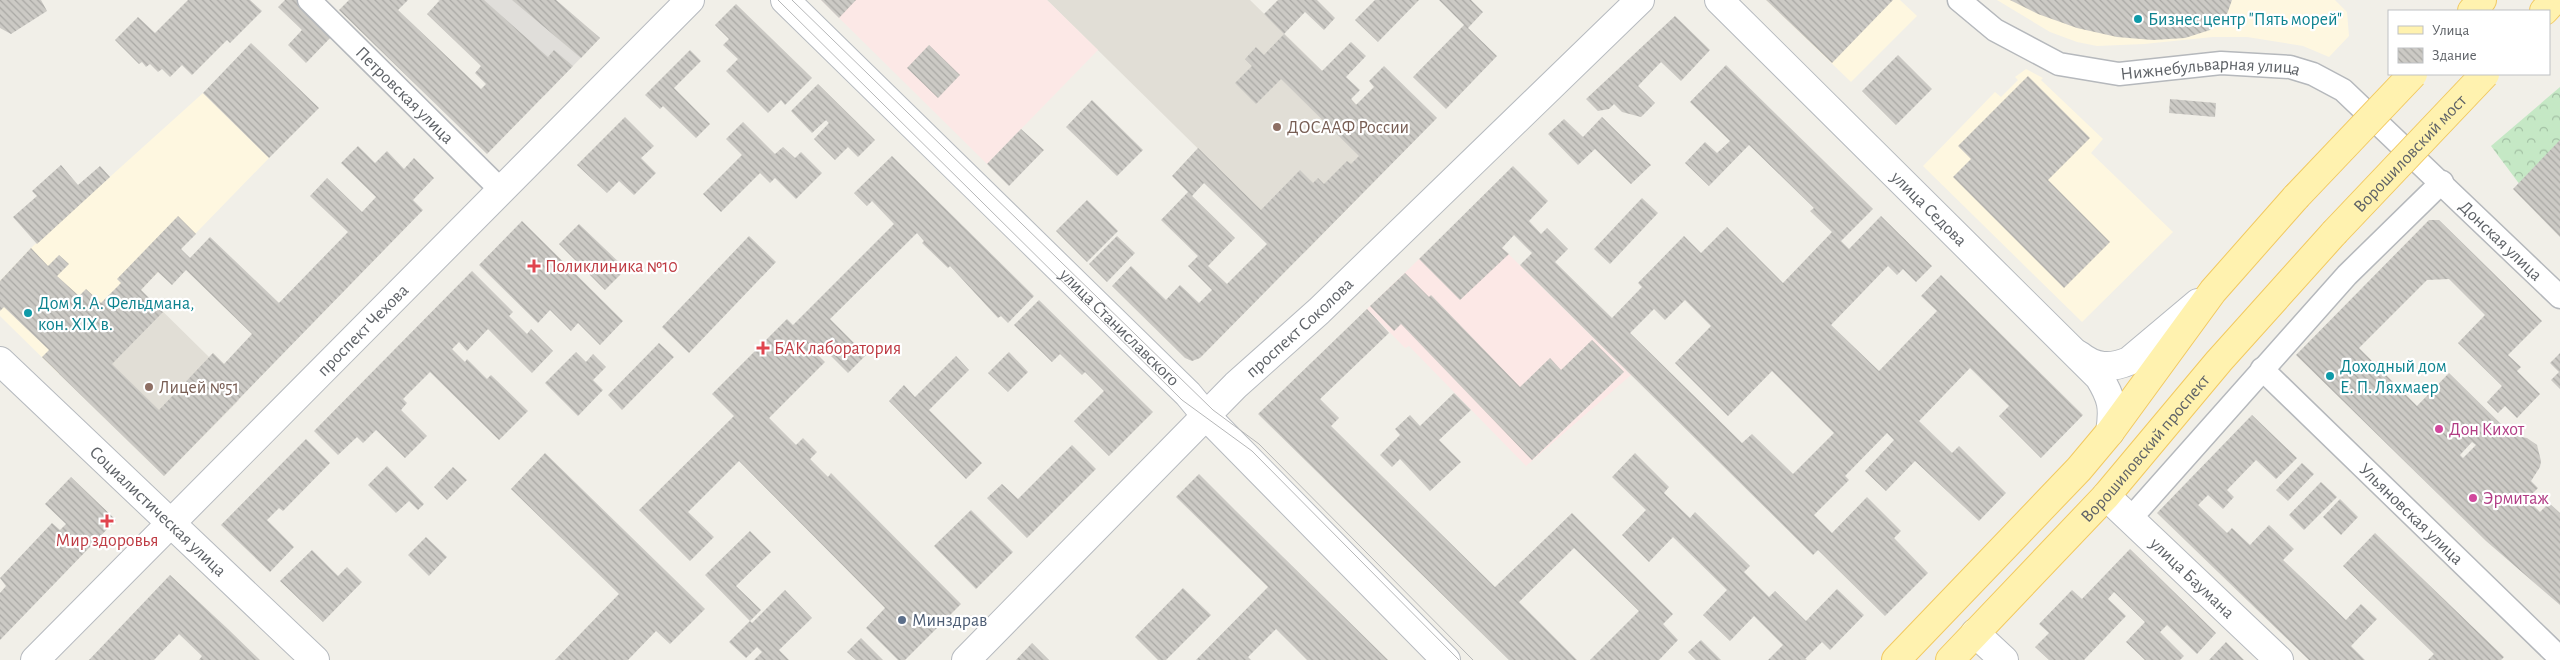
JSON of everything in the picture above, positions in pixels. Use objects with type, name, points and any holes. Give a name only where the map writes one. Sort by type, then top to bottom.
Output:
[{"type":"main road","points":[[2473,10],[2482,0]]},
{"type":"main road","points":[[2545,10],[2554,0]]},
{"type":"main road","name":"Ворошиловский проспект","points":[[1896,660],[2079,469],[2110,432],[2213,291],[2296,197],[2411,75]]},
{"type":"main road","name":"Ворошиловский мост","points":[[2334,232],[2484,75]]},
{"type":"main road","name":"Ворошиловский проспект","points":[[1950,660],[2106,496],[2219,361],[2334,232]]},
{"type":"street","name":"Петровская улица","points":[[309,0],[501,190]]},
{"type":"street","name":"проспект Чехова","points":[[35,660],[690,0]]},
{"type":"street","name":"улица Станиславского","points":[[785,0],[1188,394],[1207,417],[1446,660]]},
{"type":"street","name":"проспект Соколова","points":[[966,660],[1207,417],[1236,385],[1332,299],[1640,0]]},
{"type":"street","name":"улица Седова","points":[[1719,0],[2099,377],[2107,391],[2113,411],[2110,432]]},
{"type":"street","name":"Нижнебульварная улица","points":[[1959,0],[1995,30],[2059,64],[2119,74],[2221,63],[2290,67],[2313,74],[2343,90],[2442,182]]},
{"type":"street","name":"Донская улица","points":[[2442,182],[2560,297]]},
{"type":"street","name":"Ворошиловский проспект","points":[[2131,518],[2347,274],[2442,182]]},
{"type":"street","points":[[2055,334],[2088,363],[2116,366],[2129,361],[2213,291]]},
{"type":"street","name":"Социалистическая улица","points":[[0,361],[172,521],[315,660]]},
{"type":"street","name":"Ульяновская улица","points":[[2262,369],[2560,658]]},
{"type":"street","name":"улица Баумана","points":[[2106,496],[2280,660]]},
{"type":"street","points":[[1975,632],[2004,660]]},
{"type":"shaded area","points":[[438,0],[556,0],[600,38],[544,96]]},
{"type":"shaded area","points":[[821,0],[1047,0],[1098,50],[987,164]]},
{"type":"shaded area","name":"ДОСААФ России","points":[[1047,0],[1250,0],[1404,151],[1304,253]]},
{"type":"shaded area","points":[[1766,0],[1900,0],[1917,16],[1851,82]]},
{"type":"shaded area","points":[[1997,0],[2335,0],[2347,12],[2349,36],[2329,57],[2303,46],[2247,37],[2213,37],[2144,44],[2097,46],[2077,42],[2050,32]]},
{"type":"shaded area","points":[[2026,69],[2043,78],[2041,80],[2103,139],[2091,153],[2173,232],[2082,322],[1923,166],[1995,92],[2001,97],[2018,80],[2015,77]]},
{"type":"shaded area","points":[[203,93],[269,158],[59,374],[0,316],[0,281],[31,248]]},
{"type":"shaded area","points":[[1467,213],[1631,375],[1526,466],[1409,346],[1405,348],[1367,309]]},
{"type":"shaded area","name":"Лицей №51","points":[[141,290],[209,357],[213,353],[224,364],[213,375],[239,400],[164,476],[59,374]]},
{"type":"green space","points":[[2560,87],[2560,229],[2538,209],[2491,146]]},
{"type":"building","points":[[0,0],[41,0],[47,11],[11,34],[0,28]]},
{"type":"building","points":[[188,0],[250,0],[262,11],[230,43],[227,40],[192,75],[182,65],[170,77],[162,69],[158,72],[150,64],[146,67],[142,62],[139,64],[115,40],[138,17],[155,33]]},
{"type":"building","points":[[285,0],[298,0],[333,35],[306,63],[288,45],[302,30],[278,7]]},
{"type":"building","points":[[349,0],[408,0],[398,10],[481,89],[486,84],[475,73],[481,66],[427,14],[440,0],[484,0],[548,57],[554,50],[573,66],[487,154],[339,10]]},
{"type":"building","points":[[512,0],[556,0],[600,38],[581,58]]},
{"type":"building","points":[[821,0],[856,0],[839,18]]},
{"type":"building","points":[[1278,0],[1317,0],[1335,18],[1324,30],[1305,12],[1284,34],[1264,14]]},
{"type":"building","points":[[1375,0],[1419,0],[1378,42],[1355,20]]},
{"type":"building","points":[[1439,0],[1471,0],[1483,12],[1468,28],[1497,56],[1446,109],[1413,77],[1464,25]]},
{"type":"building","points":[[1766,0],[1893,0],[1832,63]]},
{"type":"building","name":"Бизнес центр \"Пять морей\"","points":[[2010,0],[2232,0],[2226,17],[2210,30],[2185,38],[2153,40],[2117,37],[2077,28],[2038,14]]},
{"type":"building","points":[[736,4],[812,78],[785,105],[781,100],[768,113],[726,71],[738,59],[723,45],[729,39],[715,25]]},
{"type":"building","points":[[1675,16],[1710,50],[1681,81],[1661,62],[1638,86],[1655,103],[1641,117],[1622,112],[1614,104],[1609,109],[1598,111],[1586,99]]},
{"type":"building","points":[[1284,34],[1322,71],[1351,42],[1366,56],[1346,77],[1360,90],[1351,99],[1356,105],[1374,87],[1369,81],[1384,66],[1437,118],[1200,358],[1192,361],[1185,358],[1112,286],[1131,266],[1166,300],[1180,285],[1199,303],[1212,290],[1188,266],[1198,256],[1161,220],[1188,192],[1172,176],[1198,148],[1261,210],[1300,170],[1313,183],[1318,178],[1324,184],[1347,161],[1351,164],[1359,156],[1281,79],[1256,104],[1235,83],[1252,66],[1245,59],[1256,47],[1264,55]],"holes":[[[1204,183],[1267,244],[1227,284],[1208,266],[1235,238],[1192,196]]]},
{"type":"building","points":[[251,43],[319,108],[269,158],[203,93]]},
{"type":"building","points":[[929,45],[960,75],[938,98],[907,68]]},
{"type":"building","points":[[690,50],[701,61],[674,88],[710,124],[696,138],[663,106],[660,109],[645,95]]},
{"type":"building","points":[[1898,55],[1932,89],[1896,125],[1862,91]]},
{"type":"building","points":[[1726,65],[1873,209],[1841,241],[1849,249],[1881,216],[1932,266],[1916,282],[1903,269],[1897,275],[1888,266],[1831,325],[1879,371],[1937,311],[1921,296],[1941,275],[2083,415],[2041,458],[1999,416],[2009,406],[1970,368],[1919,421],[1952,453],[1959,446],[2006,493],[1979,521],[1915,461],[1886,491],[1865,471],[1894,440],[1887,433],[1845,476],[1849,480],[1814,515],[1832,533],[1867,497],[1901,531],[1894,538],[1928,573],[1885,616],[1818,550],[1813,555],[1520,265],[1532,253],[1514,235],[1502,248],[1509,254],[1460,300],[1419,259],[1513,166],[1548,201],[1529,221],[1541,234],[1547,228],[1568,249],[1555,262],[1612,318],[1642,287],[1638,283],[1684,236],[1701,253],[1727,227],[1783,283],[1832,232],[1810,211],[1814,208],[1749,145],[1709,186],[1685,163],[1705,142],[1717,153],[1730,141],[1690,102]],"holes":[[[1685,300],[1711,326],[1675,363],[1728,416],[1772,371],[1834,433],[1793,474],[1752,434],[1742,443],[1630,333],[1654,309],[1665,320]]]},
{"type":"building","points":[[2028,76],[2090,138],[2048,180],[2110,242],[2064,288],[1953,177],[1971,159],[1958,146]]},
{"type":"building","points":[[818,84],[875,140],[858,157],[848,147],[835,160],[814,139],[829,123],[826,120],[812,133],[791,111]]},
{"type":"building","points":[[2170,99],[2216,103],[2215,117],[2169,113]]},
{"type":"building","points":[[1092,100],[1143,150],[1117,176],[1066,127]]},
{"type":"building","points":[[625,117],[654,146],[641,158],[656,173],[634,195],[619,181],[607,193],[577,165]]},
{"type":"building","points":[[1602,117],[1651,165],[1631,184],[1595,149],[1578,165],[1548,134],[1564,119],[1583,137]]},
{"type":"building","points":[[743,122],[775,154],[783,147],[795,158],[801,152],[822,173],[796,199],[775,178],[770,183],[760,173],[721,212],[703,194],[742,155],[726,139]]},
{"type":"building","points":[[1021,129],[1044,150],[1009,186],[987,164]]},
{"type":"building","points":[[2560,140],[2560,237],[2513,189]]},
{"type":"building","points":[[358,146],[375,163],[387,151],[404,169],[414,158],[434,178],[413,200],[423,210],[164,476],[42,357],[49,350],[4,307],[0,311],[0,281],[31,248],[48,266],[59,255],[69,264],[57,276],[79,296],[86,289],[101,303],[121,283],[117,279],[178,216],[196,234],[181,249],[190,258],[210,237],[279,303],[348,232],[310,196],[327,178],[362,212],[376,197],[341,163]],"holes":[[[186,270],[252,334],[224,364],[213,353],[159,410],[112,364],[163,312],[141,290],[158,272],[172,285]]]},
{"type":"building","points":[[892,156],[1034,296],[1008,323],[1001,316],[998,318],[950,266],[948,268],[922,243],[924,241],[917,233],[830,319],[866,355],[848,373],[820,345],[814,351],[825,362],[769,418],[796,445],[803,438],[817,452],[810,459],[828,477],[831,473],[961,604],[905,660],[898,660],[866,628],[885,608],[739,461],[688,512],[714,537],[690,561],[639,510],[734,416],[712,394],[787,319],[793,325],[894,224],[872,201],[867,206],[854,193]]},
{"type":"building","points":[[61,165],[78,185],[100,166],[110,177],[37,244],[13,217],[37,196],[32,191]]},
{"type":"building","points":[[1642,198],[1658,213],[1610,264],[1594,249]]},
{"type":"building","points":[[1087,200],[1118,231],[1087,262],[1056,231]]},
{"type":"building","points":[[2429,220],[2439,220],[2542,321],[2508,355],[2521,367],[2517,371],[2540,394],[2517,418],[2505,406],[2498,413],[2487,402],[2502,386],[2458,343],[2485,315],[2449,279],[2427,280],[2359,348],[2417,406],[2449,373],[2512,435],[2527,438],[2537,445],[2541,461],[2540,467],[2531,481],[2538,488],[2527,499],[2540,512],[2549,503],[2560,513],[2560,605],[2486,541],[2296,355]],"holes":[[[2472,442],[2476,445],[2463,458],[2460,455]]]},
{"type":"building","points":[[522,221],[623,321],[600,345],[578,323],[571,331],[550,310],[538,323],[479,265]]},
{"type":"building","points":[[579,224],[626,269],[605,290],[559,244]]},
{"type":"building","points":[[749,236],[776,262],[689,353],[662,327]]},
{"type":"building","points":[[1117,236],[1135,253],[1107,282],[1089,264]]},
{"type":"building","points":[[472,271],[513,312],[509,316],[527,334],[531,329],[553,351],[532,373],[488,329],[467,351],[459,342],[452,349],[465,362],[467,359],[487,379],[491,375],[528,411],[499,440],[430,372],[403,399],[407,403],[401,410],[427,436],[405,458],[376,430],[363,443],[357,437],[338,455],[314,431]]},
{"type":"building","points":[[1405,273],[1429,297],[1431,295],[1520,387],[1550,358],[1561,370],[1592,340],[1624,372],[1532,460],[1401,324],[1394,331],[1370,306]]},
{"type":"building","points":[[1039,300],[1153,412],[1109,456],[1074,421],[1104,391],[1085,372],[1082,375],[1060,354],[1052,362],[1014,325]]},
{"type":"building","points":[[1367,309],[1389,333],[1320,399],[1339,418],[1331,426],[1495,587],[1572,513],[1673,614],[1663,624],[1678,640],[1659,660],[1590,660],[1639,611],[1574,548],[1519,602],[1577,660],[1509,660],[1258,414]]},
{"type":"building","points":[[659,343],[674,357],[622,410],[608,395]]},
{"type":"building","points":[[576,352],[586,362],[593,354],[606,367],[593,380],[603,390],[578,416],[545,383]]},
{"type":"building","points":[[1009,352],[1028,372],[1008,392],[988,373]]},
{"type":"building","points":[[2560,353],[2560,389],[2551,380],[2559,372],[2550,363]]},
{"type":"building","points":[[956,356],[969,370],[929,410],[982,463],[966,479],[889,401],[904,385],[915,397]]},
{"type":"building","points":[[1454,393],[1471,410],[1439,440],[1461,462],[1430,491],[1400,459],[1392,467],[1380,455],[1400,435],[1395,429],[1410,415],[1420,426]]},
{"type":"building","points":[[2252,415],[2297,458],[2276,479],[2256,460],[2227,490],[2234,497],[2223,509],[2208,495],[2198,505],[2227,533],[2232,528],[2250,545],[2269,525],[2294,549],[2283,560],[2346,620],[2361,604],[2377,619],[2351,646],[2365,660],[2309,660],[2157,513]]},
{"type":"building","points":[[306,439],[330,463],[283,511],[279,508],[267,520],[294,547],[270,572],[221,525]]},
{"type":"building","points":[[1072,445],[1096,469],[1027,538],[987,498],[1002,484],[1018,499]]},
{"type":"building","points":[[545,453],[705,609],[670,644],[656,631],[628,660],[555,660],[619,594],[511,489]]},
{"type":"building","points":[[1635,453],[1669,487],[1664,493],[1690,518],[1695,512],[1750,566],[1744,572],[1769,597],[1775,591],[1806,621],[1837,589],[1864,615],[1830,650],[1822,642],[1805,659],[1807,660],[1768,660],[1783,645],[1754,616],[1730,641],[1703,615],[1727,590],[1673,537],[1649,562],[1622,535],[1646,510],[1612,477]]},
{"type":"building","points":[[2302,463],[2314,474],[2288,501],[2276,490]]},
{"type":"building","points":[[387,466],[424,504],[418,510],[409,501],[396,513],[368,485]]},
{"type":"building","points":[[453,467],[467,480],[447,500],[434,487]]},
{"type":"building","points":[[1199,474],[1388,660],[1307,660],[1276,629],[1248,657],[1251,660],[1196,660],[1268,587],[1176,497]]},
{"type":"building","points":[[71,477],[116,520],[0,640],[0,593],[6,586],[0,578],[52,523],[60,530],[66,524],[45,504]]},
{"type":"building","points":[[2321,482],[2337,497],[2304,530],[2289,515]]},
{"type":"building","points":[[2340,499],[2358,517],[2341,535],[2323,517]]},
{"type":"building","points":[[971,510],[1013,552],[976,589],[934,546]]},
{"type":"building","points":[[750,531],[771,552],[736,586],[761,610],[750,621],[705,575]]},
{"type":"building","points":[[2375,533],[2504,657],[2501,660],[2428,660],[2434,654],[2343,566]]},
{"type":"building","points":[[426,537],[447,557],[429,576],[408,555]]},
{"type":"building","points":[[2130,549],[2216,633],[2197,654],[2167,625],[2160,632],[2184,656],[2180,660],[2145,660],[2126,642],[2145,622],[2114,592],[2108,599],[2126,616],[2084,660],[2049,660],[2035,647],[2049,633],[2039,624],[2072,590],[2082,599]]},
{"type":"building","points":[[312,550],[338,576],[347,567],[362,582],[323,622],[280,581]]},
{"type":"building","points":[[170,575],[260,660],[199,660],[202,656],[179,634],[154,660],[89,660]]},
{"type":"building","points":[[1183,588],[1211,615],[1166,660],[1158,660],[1135,637]]},
{"type":"building","points":[[785,590],[812,618],[779,650],[789,660],[754,660],[762,652],[757,647],[746,658],[729,642],[750,621],[752,623]]},
{"type":"building","points":[[861,638],[883,660],[856,660],[847,652]]},
{"type":"building","points":[[1701,640],[1721,660],[1696,660],[1688,652]]},
{"type":"building","points":[[2226,642],[2244,660],[2209,660]]},
{"type":"building","points":[[1032,643],[1049,660],[1016,660]]},
{"type":"tram line","points":[[778,0],[1182,400],[1252,451],[1459,660]]},
{"type":"tram line","points":[[792,0],[1213,410],[1259,444],[1473,660]]},
{"type":"place","name":"Бизнес центр \"Пять морей\"","points":[[2138,19]]},
{"type":"place","name":"ДОСААФ России","points":[[1277,127]]},
{"type":"place","name":"Поликлиника №10","points":[[534,266]]},
{"type":"place","name":"Дом Я. А. Фельдмана, кон. ХIХ в.","points":[[28,313]]},
{"type":"place","name":"БАК лаборатория","points":[[763,348]]},
{"type":"place","name":"Доходный дом Е. П. Ляхмаер","points":[[2330,376]]},
{"type":"place","name":"Лицей №51","points":[[149,387]]},
{"type":"place","name":"Дон Кихот","points":[[2439,429]]},
{"type":"place","name":"Эрмитаж","points":[[2473,498]]},
{"type":"place","name":"Мир здоровья","points":[[107,521]]},
{"type":"place","name":"Минздрав","points":[[902,620]]}]
